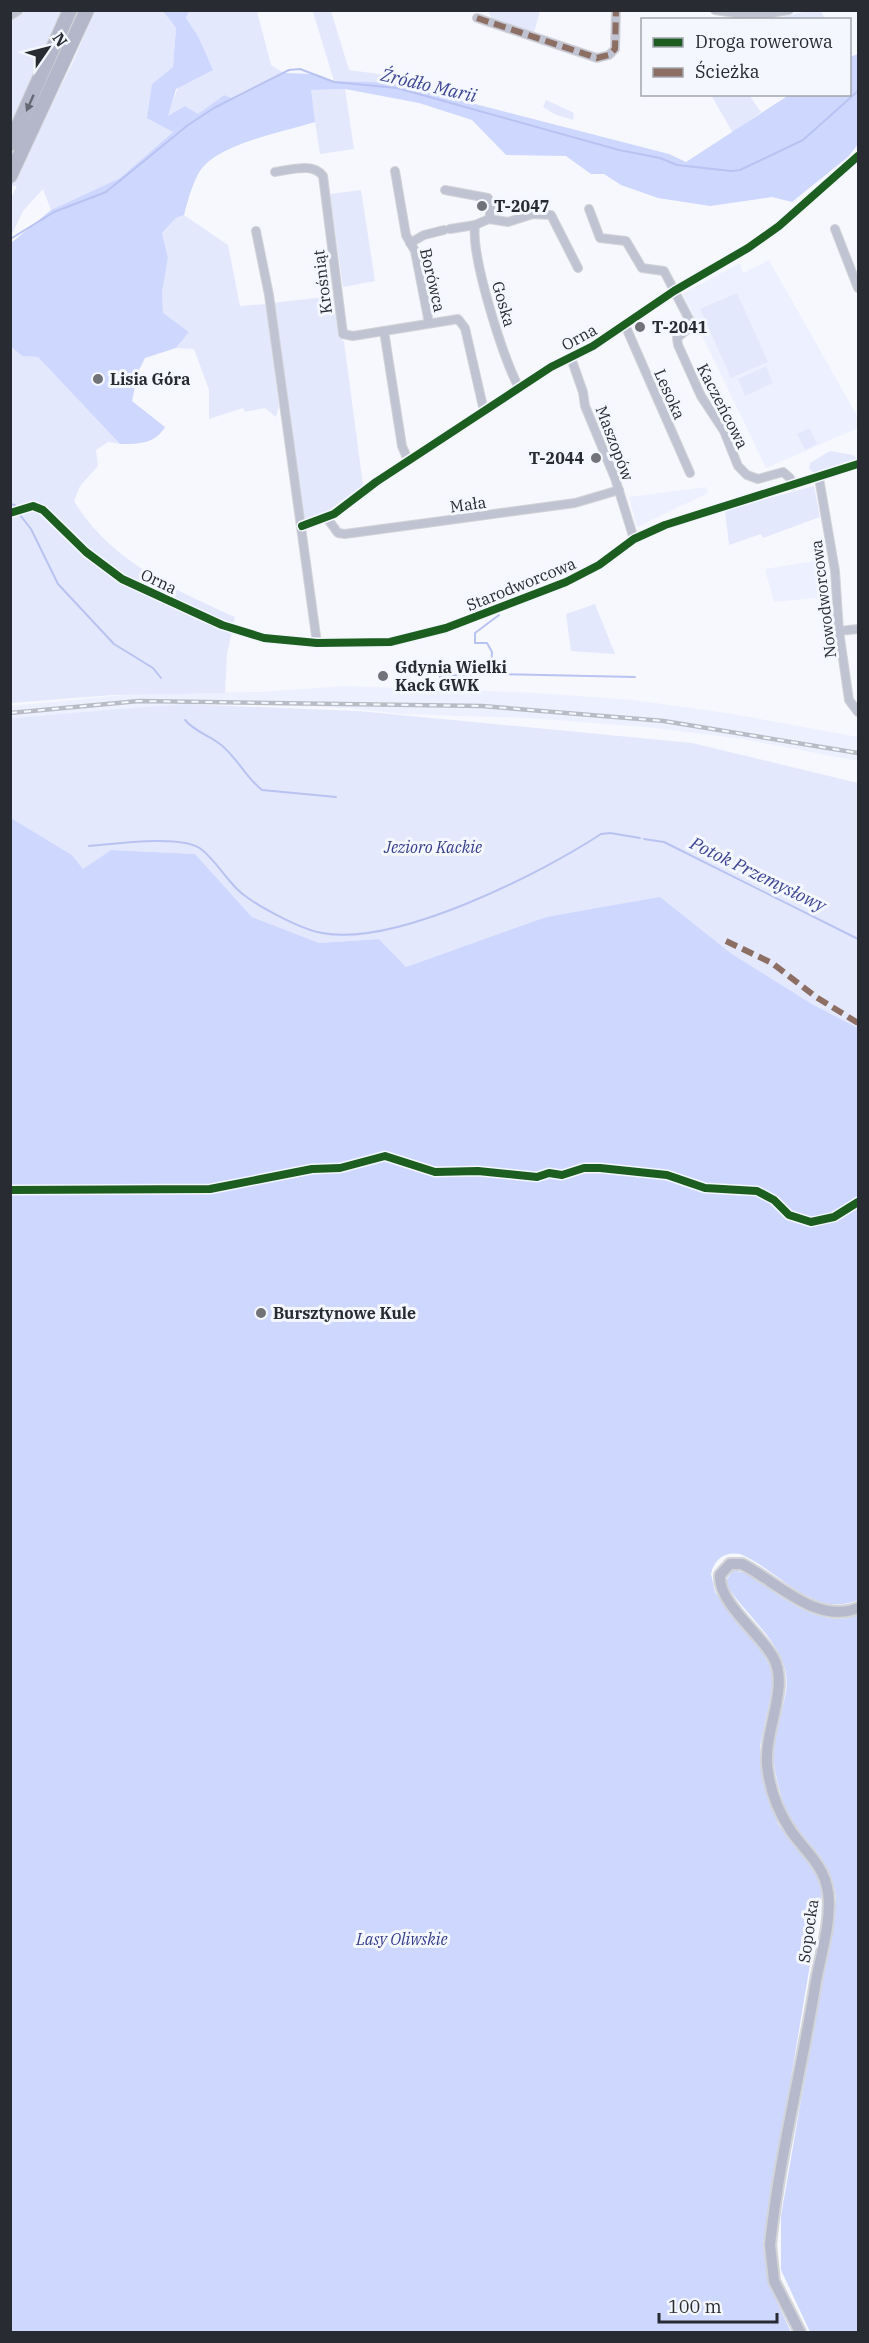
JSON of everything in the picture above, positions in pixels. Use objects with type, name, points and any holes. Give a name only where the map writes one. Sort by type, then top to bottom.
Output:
[{"type":"highway","points":[[10,144],[70,10]]},
{"type":"highway","points":[[10,176],[87,10]]},
{"type":"main road","name":"Sopocka","points":[[800,2332],[774,2281],[770,2245],[816,1985],[828,1895],[820,1865],[783,1819],[770,1784],[766,1753],[768,1734],[780,1686],[776,1664],[767,1647],[724,1594],[720,1575],[730,1564],[742,1564],[816,1608],[840,1613],[858,1608]]},
{"type":"street","points":[[10,16],[19,10]]},
{"type":"street","points":[[477,18],[597,58],[609,55],[615,49],[616,10]]},
{"type":"street","points":[[715,10],[754,16],[789,10]]},
{"type":"street","name":"Orna","points":[[302,526],[327,519],[408,460],[519,388],[765,237],[858,156]]},
{"type":"street","name":"Krośniąt","points":[[275,172],[310,168],[320,172],[324,181],[341,329],[348,335],[384,331]]},
{"type":"street","name":"Borówca","points":[[395,171],[406,235],[415,251],[429,323]]},
{"type":"street","points":[[445,190],[488,198],[492,204],[489,219]]},
{"type":"street","name":"Kaczeńcowa","points":[[589,209],[600,238],[629,243],[642,268],[662,269],[690,321],[688,329],[677,338],[678,345],[701,396],[724,431],[738,466],[752,478],[762,479],[783,472],[788,476],[792,486]]},
{"type":"street","points":[[475,225],[489,219],[508,222],[540,213],[551,215],[578,268]]},
{"type":"street","name":"Borówca","points":[[410,243],[424,235],[475,225]]},
{"type":"street","name":"Goska","points":[[475,225],[476,255],[507,362],[519,388]]},
{"type":"street","points":[[836,229],[858,288]]},
{"type":"street","points":[[256,231],[268,295],[317,643]]},
{"type":"street","name":"Borówca","points":[[384,331],[452,319],[462,323],[484,411]]},
{"type":"street","name":"Lesoka","points":[[625,325],[690,473]]},
{"type":"street","points":[[384,331],[402,446],[408,460]]},
{"type":"street","name":"Maszopów","points":[[571,358],[583,392],[585,406],[619,490],[634,539]]},
{"type":"street","name":"Starodworcowa","points":[[317,643],[390,642],[446,628],[566,582],[599,565],[634,539],[674,522],[858,464]]},
{"type":"street","name":"Nowodworcowa","points":[[819,478],[835,571],[839,631],[849,700],[858,712]]},
{"type":"street","name":"Mała","points":[[327,519],[338,533],[345,534],[575,503],[619,490]]},
{"type":"street","name":"Orna","points":[[10,513],[33,506],[43,510],[106,568],[122,579],[206,620],[264,638],[317,643]]},
{"type":"street","points":[[839,631],[858,629]]},
{"type":"shaded area","points":[[769,260],[856,414],[858,428],[766,468],[682,294],[740,263],[743,273]]},
{"type":"shaded area","points":[[706,487],[708,493],[637,527],[629,497]]},
{"type":"shaded area","points":[[821,560],[824,597],[774,602],[765,569]]},
{"type":"shaded area","points":[[345,686],[537,693],[633,700],[727,713],[858,737],[858,761],[743,739],[646,727],[528,718],[401,714],[348,708],[206,703],[11,718],[11,706],[144,693],[260,692]]},
{"type":"green space","points":[[26,11],[64,11],[11,131],[11,22]]},
{"type":"green space","points":[[95,11],[163,11],[176,28],[173,67],[152,84],[174,131],[120,178],[51,210],[43,189],[23,211],[11,236],[11,198],[17,186],[11,186],[72,64]]},
{"type":"green space","points":[[163,11],[189,11],[186,18],[198,36],[213,70],[176,89],[168,116],[185,106],[198,114],[224,95],[234,99],[284,73],[316,74],[334,81],[381,82],[432,93],[669,154],[686,162],[787,96],[851,96],[851,57],[858,54],[858,144],[849,156],[792,202],[772,197],[710,206],[658,198],[621,185],[604,174],[591,174],[566,156],[506,155],[472,120],[419,103],[345,89],[311,90],[315,122],[253,140],[209,161],[195,181],[184,215],[176,218],[162,233],[168,258],[162,293],[163,313],[189,332],[176,348],[145,358],[138,372],[132,401],[165,427],[151,440],[120,444],[38,357],[22,356],[11,347],[11,243],[51,210],[120,178],[173,132],[147,118],[152,84],[173,67],[176,28]]},
{"type":"green space","points":[[189,11],[257,11],[271,65],[284,73],[233,99],[224,95],[198,114],[167,116],[198,36],[186,18]]},
{"type":"green space","points":[[331,11],[349,70],[386,75],[430,87],[432,93],[381,82],[334,81],[313,12]]},
{"type":"green space","points":[[488,11],[540,11],[534,33],[493,20]]},
{"type":"green space","points":[[807,11],[821,11],[824,18],[782,18]]},
{"type":"green space","points":[[345,89],[354,149],[320,154],[310,90]]},
{"type":"green space","points":[[712,96],[750,96],[761,112],[733,133]]},
{"type":"green space","points":[[546,100],[574,113],[573,120],[554,114],[543,107]]},
{"type":"green space","points":[[361,190],[375,281],[343,287],[330,194]]},
{"type":"green space","points":[[184,215],[228,245],[240,306],[266,304],[279,406],[276,417],[265,408],[245,412],[243,408],[209,419],[209,390],[194,349],[176,348],[189,332],[163,314],[162,293],[168,258],[162,233],[176,218]]},
{"type":"green space","points":[[737,293],[768,362],[731,378],[700,309]]},
{"type":"green space","points":[[333,296],[338,334],[344,342],[363,485],[321,516],[305,519],[272,303]]},
{"type":"green space","points":[[10,347],[22,356],[38,357],[120,444],[108,442],[96,450],[98,466],[80,486],[74,501],[88,522],[105,540],[145,571],[235,617],[227,654],[225,693],[113,695],[11,703]]},
{"type":"green space","points":[[766,366],[773,383],[745,396],[738,379]]},
{"type":"green space","points":[[810,428],[817,444],[805,450],[797,434]]},
{"type":"green space","points":[[830,451],[853,455],[858,460],[814,474],[809,468],[810,463]]},
{"type":"green space","points":[[814,486],[820,517],[763,538],[761,534],[729,545],[725,510]]},
{"type":"green space","points":[[595,604],[615,654],[571,651],[566,614]]},
{"type":"green space","name":"Jezioro Kackie","points":[[184,704],[358,711],[692,743],[858,783],[858,1028],[812,1004],[732,954],[661,898],[546,917],[406,967],[379,939],[319,943],[252,917],[195,854],[111,850],[83,869],[72,855],[11,818],[11,718]]},
{"type":"green space","name":"Lasy Oliwskie","points":[[11,818],[72,855],[83,869],[111,850],[195,854],[252,917],[319,943],[379,939],[406,967],[546,917],[660,897],[732,954],[812,1004],[858,1028],[858,1600],[842,1604],[826,1603],[811,1598],[754,1561],[735,1553],[721,1557],[711,1574],[715,1592],[761,1650],[771,1668],[773,1686],[760,1746],[763,1782],[778,1824],[816,1873],[822,1893],[763,2245],[769,2285],[791,2332],[11,2332]]},
{"type":"green space","points":[[733,1570],[745,1573],[799,1608],[814,1614],[843,1619],[858,1615],[858,2332],[810,2332],[781,2270],[781,2216],[836,1898],[827,1868],[795,1825],[782,1799],[776,1776],[774,1752],[775,1736],[786,1694],[785,1669],[769,1637],[730,1590],[726,1581]]},
{"type":"waterway","name":"Źródło Marii","points":[[12,238],[54,212],[106,192],[188,125],[214,108],[289,70],[300,69],[334,82],[397,88],[619,150],[660,158],[677,165],[731,171],[740,170],[803,140],[858,91]]},
{"type":"waterway","points":[[10,504],[15,505]]},
{"type":"waterway","points":[[20,515],[31,529],[58,584],[114,644],[153,668],[161,678]]},
{"type":"waterway","points":[[491,674],[492,652],[487,643],[475,643],[475,633],[499,615]]},
{"type":"waterway","points":[[440,679],[440,676],[491,674],[635,677]]},
{"type":"waterway","points":[[185,720],[193,728],[226,749],[262,790],[336,797]]},
{"type":"waterway","name":"Potok Przemysłowy","points":[[89,846],[147,841],[192,844],[201,849],[241,893],[264,908],[314,931],[353,934],[388,929],[466,904],[542,868],[601,834],[610,833],[640,838]]},
{"type":"waterway","name":"Potok Przemysłowy","points":[[644,839],[664,842],[858,939]]},
{"type":"railway","points":[[10,713],[139,701],[482,706],[664,721],[858,753]]},
{"type":"marked path","points":[[477,18],[597,58],[609,55],[615,49],[616,10]]},
{"type":"marked path","points":[[726,941],[772,963],[816,997],[858,1023]]},
{"type":"cycle path","points":[[302,526],[334,514],[376,482],[551,367],[593,346],[674,291],[748,248],[779,226],[858,156]]},
{"type":"cycle path","points":[[10,513],[33,506],[43,510],[86,552],[122,579],[222,625],[264,638],[317,643],[390,642],[446,628],[566,582],[599,565],[634,539],[665,525],[858,464]]},
{"type":"cycle path","points":[[10,1190],[210,1189],[312,1169],[340,1168],[385,1156],[435,1172],[478,1171],[537,1177],[549,1173],[562,1175],[584,1168],[600,1168],[667,1175],[705,1188],[757,1191],[774,1200],[789,1215],[811,1222],[834,1217],[858,1202]]},
{"type":"place","name":"T-2047","points":[[482,206]]},
{"type":"place","name":"T-2041","points":[[640,327]]},
{"type":"place","name":"Lisia Góra","points":[[98,379]]},
{"type":"place","name":"T-2044","points":[[596,458]]},
{"type":"place","name":"Gdynia Wielki Kack GWK","points":[[383,676]]},
{"type":"place","name":"Bursztynowe Kule","points":[[261,1313]]}]
